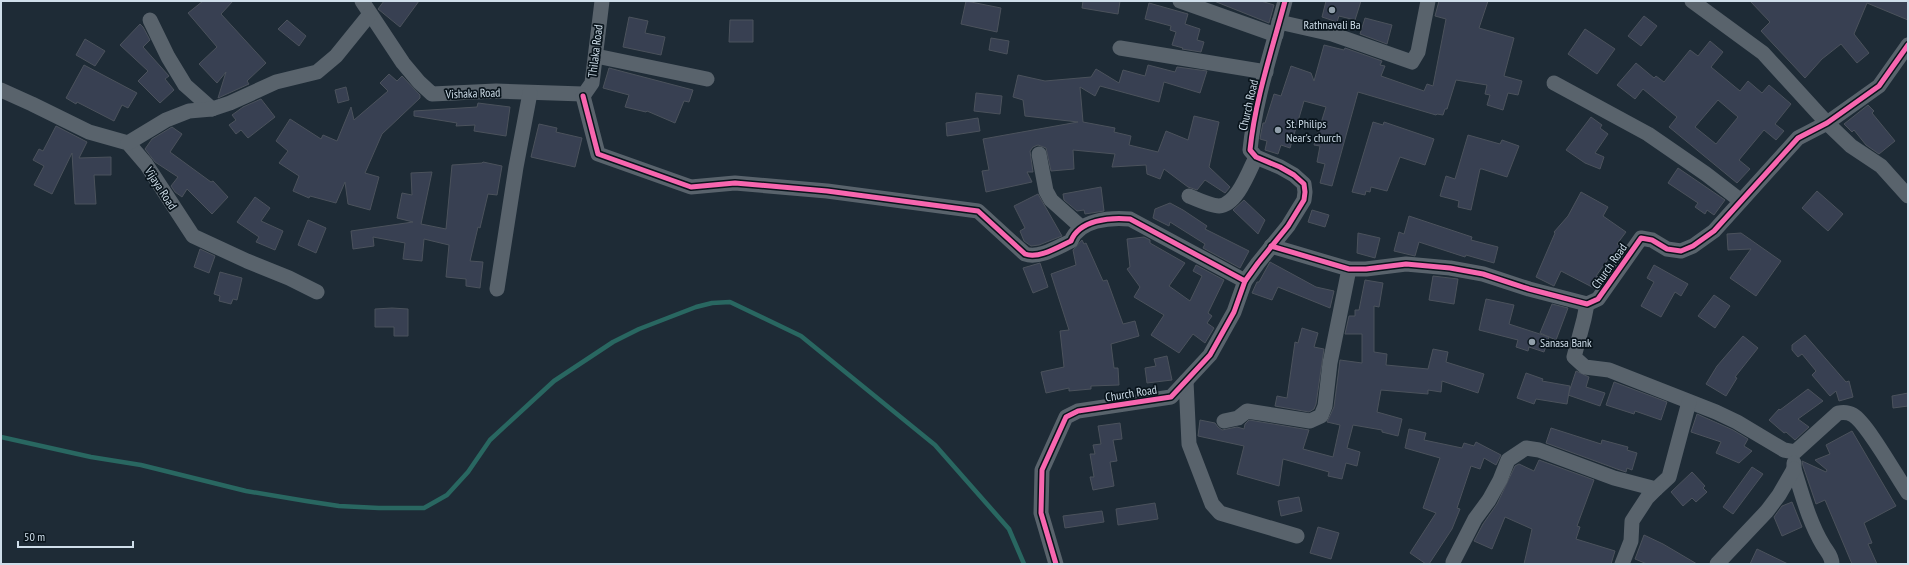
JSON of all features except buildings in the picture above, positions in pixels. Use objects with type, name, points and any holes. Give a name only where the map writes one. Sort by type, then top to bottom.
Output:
[{"type":"street","name":"Vishaka Road","points":[[362,1],[403,63],[419,82],[432,94],[496,90],[583,95]]},
{"type":"street","name":"Thilaka Road","points":[[583,95],[592,83],[602,1]]},
{"type":"street","points":[[1180,1],[1278,28],[1332,34],[1412,62],[1418,52],[1428,1]]},
{"type":"street","name":"Church Road","points":[[1056,564],[1041,513],[1042,470],[1066,417],[1078,411],[1171,397],[1210,354],[1234,312],[1245,281],[1288,226],[1304,200],[1304,184],[1294,175],[1280,167],[1256,157],[1250,150],[1251,134],[1285,1]]},
{"type":"street","points":[[1692,1],[1763,53],[1827,123],[1851,146],[1881,166],[1908,196]]},
{"type":"street","points":[[1,90],[89,132],[128,143],[166,120],[189,111],[212,109],[230,103],[276,82],[317,72],[336,56],[370,14]]},
{"type":"street","points":[[150,20],[168,57],[185,85],[212,109]]},
{"type":"street","name":"Church Road","points":[[1586,304],[1598,299],[1641,238],[1652,240],[1667,249],[1681,251],[1693,246],[1714,231],[1798,138],[1827,123],[1878,86],[1908,45]]},
{"type":"street","points":[[1120,48],[1266,72]]},
{"type":"street","points":[[596,56],[707,79]]},
{"type":"street","points":[[1554,83],[1648,134],[1706,174],[1741,201]]},
{"type":"street","points":[[498,289],[516,167],[530,93]]},
{"type":"street","points":[[583,95],[598,154],[691,187],[735,183],[827,191],[978,211],[1029,256],[1051,251],[1070,241],[1073,235],[1081,227],[1114,217],[1130,219],[1245,281]]},
{"type":"street","name":"Vijaya Road","points":[[128,143],[146,164],[192,236],[289,278],[317,292]]},
{"type":"street","points":[[1039,154],[1046,191],[1051,200],[1081,227]]},
{"type":"street","points":[[1189,196],[1219,206],[1230,202],[1243,184],[1256,157]]},
{"type":"street","points":[[1271,246],[1349,269],[1366,269],[1406,264],[1450,268],[1506,280],[1529,289],[1586,304],[1584,319],[1574,357],[1585,367],[1609,370],[1689,402],[1737,422],[1784,450],[1795,452]]},
{"type":"street","points":[[1224,421],[1238,418],[1247,411],[1310,421],[1321,416],[1325,406],[1330,363],[1349,269]]},
{"type":"street","points":[[1186,381],[1189,444],[1212,504],[1220,513],[1297,536]]},
{"type":"street","points":[[1622,564],[1631,541],[1632,521],[1647,498],[1669,477],[1689,402]]},
{"type":"street","points":[[1832,564],[1832,558],[1822,544],[1809,515],[1794,469],[1795,452],[1838,413],[1844,412],[1852,415],[1871,436],[1908,493]]},
{"type":"street","points":[[1453,562],[1476,519],[1496,487],[1508,460],[1526,448],[1539,450],[1614,478],[1656,489]]},
{"type":"street","points":[[1717,564],[1767,510],[1779,494],[1794,469]]},
{"type":"waterway","points":[[1,437],[91,457],[141,465],[246,491],[339,506],[424,508],[447,495],[468,472],[490,440],[554,381],[613,342],[639,329],[696,307],[712,303],[730,302],[801,336],[935,445],[1009,529],[1024,564]]},
{"type":"cycle path","points":[[1056,564],[1041,513],[1042,470],[1066,417],[1078,411],[1171,397],[1210,355],[1234,312],[1245,281],[1288,226],[1304,200],[1304,184],[1294,175],[1280,167],[1256,157],[1250,150],[1252,131],[1260,94],[1285,1]]},
{"type":"cycle path","points":[[1271,246],[1349,269],[1366,269],[1406,264],[1450,268],[1483,274],[1529,289],[1587,304],[1598,299],[1641,238],[1652,240],[1667,249],[1681,251],[1693,246],[1714,231],[1798,138],[1827,123],[1879,86],[1908,45]]},
{"type":"cycle path","points":[[583,96],[598,154],[691,187],[735,183],[827,191],[978,211],[1025,254],[1030,255],[1048,252],[1071,241],[1081,228],[1096,221],[1130,219],[1245,281]]},
{"type":"place","name":"Rathnavali Ba","points":[[1332,10]]},
{"type":"place","name":"St. Philips Near's church","points":[[1278,130]]},
{"type":"place","name":"Sanasa Bank","points":[[1532,342]]}]
